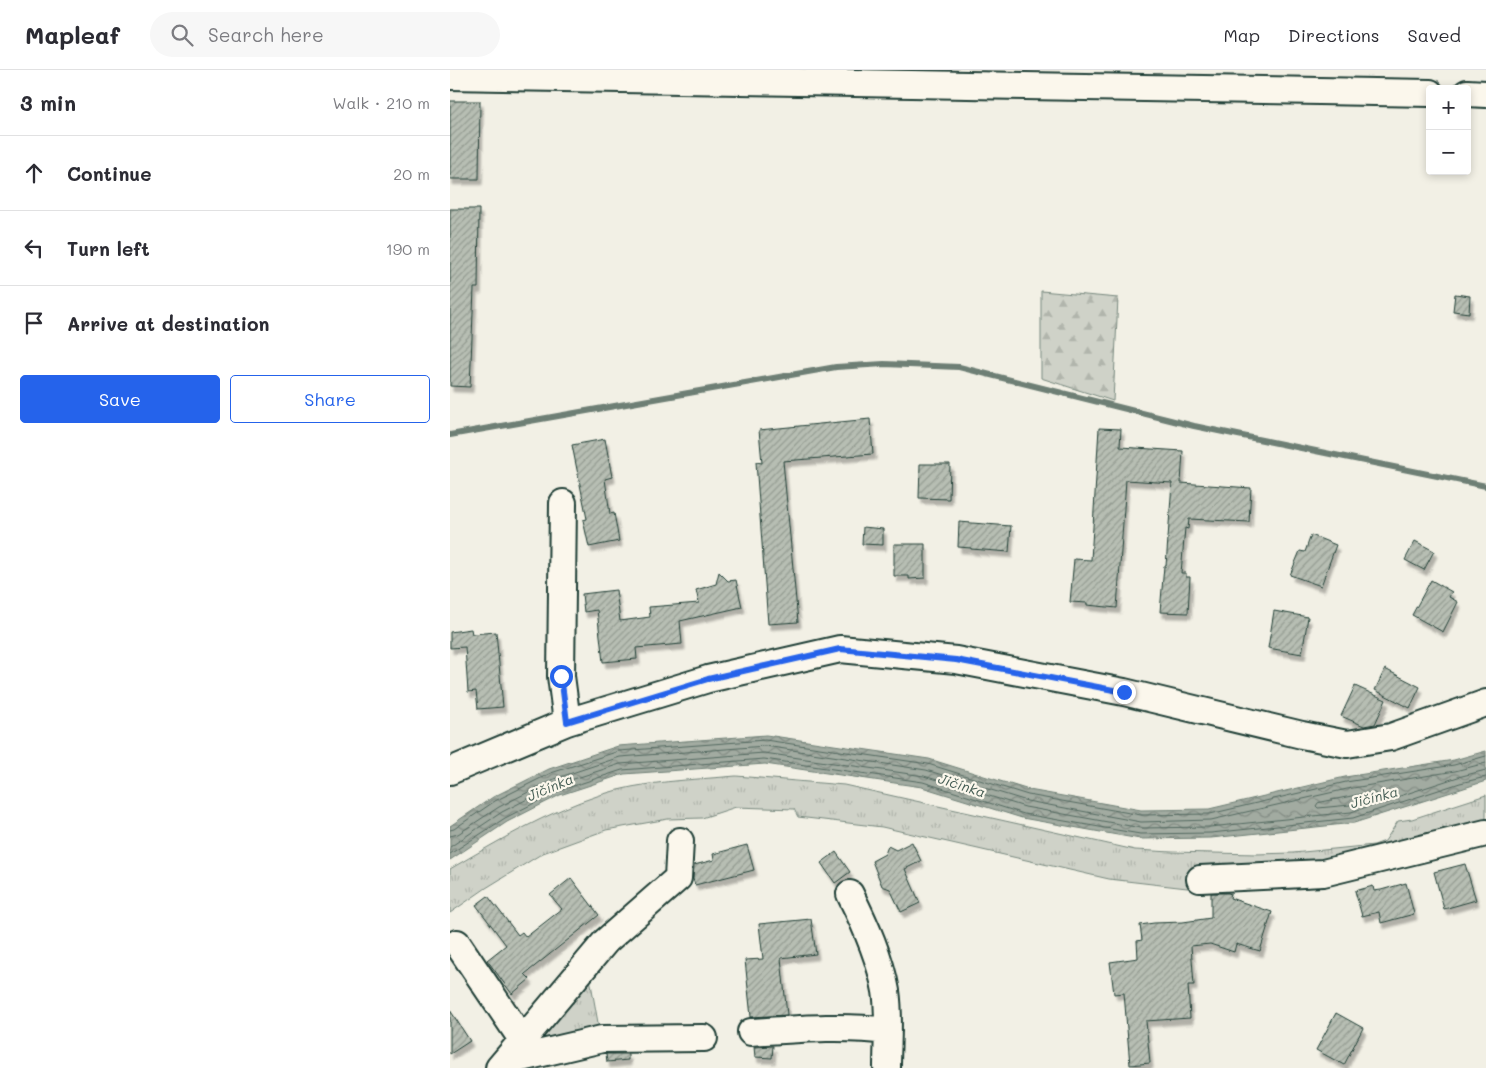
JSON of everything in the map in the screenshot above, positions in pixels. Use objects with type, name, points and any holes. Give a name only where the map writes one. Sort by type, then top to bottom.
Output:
[{"type":"street","points":[[450,76],[1426,93]]},
{"type":"street","points":[[1471,93],[1486,94]]},
{"type":"street","points":[[563,504],[561,676],[567,722]]},
{"type":"street","points":[[450,771],[567,722],[708,679],[840,649],[956,660],[1124,692],[1314,732],[1347,744],[1391,737],[1486,703]]},
{"type":"street","points":[[1200,879],[1323,873],[1486,833]]},
{"type":"street","points":[[502,1065],[606,941],[678,878],[680,841]]},
{"type":"street","points":[[850,894],[869,937],[886,992],[888,1031],[886,1068]]},
{"type":"street","points":[[457,943],[523,1041]]},
{"type":"street","points":[[751,1032],[820,1027],[860,1027],[888,1031]]},
{"type":"street","points":[[502,1065],[602,1039],[704,1038]]},
{"type":"green space","points":[[1041,291],[1118,298],[1113,401],[1041,378]]},
{"type":"green space","points":[[736,776],[844,785],[1135,850],[1172,852],[1293,853],[1374,845],[1385,841],[1398,821],[1412,819],[1486,795],[1486,844],[1237,887],[1231,894],[1211,887],[1187,888],[1109,879],[882,827],[798,817],[794,809],[736,807],[702,818],[668,819],[606,830],[543,853],[450,913],[450,869],[542,819],[580,802],[616,790],[667,782]]},
{"type":"green space","points":[[590,978],[600,1034],[528,1047]]},
{"type":"water","name":"Jičínka","points":[[766,735],[929,759],[1029,790],[1141,810],[1209,809],[1345,777],[1454,760],[1486,751],[1486,781],[1354,823],[1211,838],[1140,839],[1022,818],[922,787],[765,764],[624,774],[560,795],[507,822],[450,860],[450,826],[493,797],[549,769],[618,746]]},
{"type":"building","points":[[450,101],[480,101],[479,179],[450,179]]},
{"type":"building","points":[[450,209],[479,209],[478,288],[474,288],[470,387],[450,386]]},
{"type":"building","points":[[1455,294],[1470,296],[1469,313],[1453,311]]},
{"type":"building","points":[[870,419],[873,454],[783,461],[798,622],[768,624],[756,462],[762,463],[759,430]]},
{"type":"building","points":[[1099,428],[1121,429],[1120,447],[1183,451],[1181,483],[1251,488],[1249,522],[1189,519],[1188,529],[1185,528],[1181,573],[1186,573],[1186,577],[1190,577],[1188,613],[1160,612],[1164,566],[1166,566],[1172,483],[1126,480],[1117,608],[1070,602],[1074,559],[1091,560]]},
{"type":"building","points":[[605,439],[612,477],[605,479],[610,514],[614,513],[619,541],[589,547],[583,520],[587,519],[572,445]]},
{"type":"building","points":[[920,464],[950,464],[949,499],[919,498]]},
{"type":"building","points":[[959,522],[1011,526],[1009,552],[958,547]]},
{"type":"building","points":[[863,527],[883,529],[883,545],[862,544]]},
{"type":"building","points":[[1311,535],[1336,545],[1321,586],[1290,575],[1300,551],[1305,552]]},
{"type":"building","points":[[1415,541],[1434,551],[1424,570],[1405,560]]},
{"type":"building","points":[[894,544],[925,544],[925,578],[909,579],[909,576],[894,576]]},
{"type":"building","points":[[719,572],[728,581],[736,580],[742,607],[680,621],[682,644],[636,648],[637,659],[603,662],[597,610],[584,612],[582,594],[616,590],[620,621],[650,617],[649,607],[699,603],[696,590],[716,584]]},
{"type":"building","points":[[1431,580],[1452,592],[1449,597],[1458,602],[1443,632],[1412,615]]},
{"type":"building","points":[[1274,611],[1308,617],[1302,654],[1268,648]]},
{"type":"building","points":[[471,629],[472,634],[496,632],[503,707],[478,709],[476,691],[468,692],[465,647],[450,648],[450,632]]},
{"type":"building","points":[[1385,669],[1420,687],[1410,708],[1375,690]]},
{"type":"building","points":[[1355,686],[1386,700],[1375,724],[1364,726],[1341,716]]},
{"type":"building","points":[[912,842],[921,861],[905,869],[920,903],[901,912],[890,889],[882,886],[872,861],[885,854],[888,846],[896,850]]},
{"type":"building","points":[[747,845],[754,870],[695,885],[693,879],[694,865],[714,860],[713,854]]},
{"type":"building","points":[[836,852],[850,872],[835,883],[821,863]]},
{"type":"building","points":[[1465,864],[1476,900],[1444,909],[1434,872]]},
{"type":"building","points":[[571,878],[599,915],[525,974],[530,979],[512,994],[487,960],[506,945],[476,905],[488,896],[518,935],[522,932],[526,937],[562,909],[550,895]]},
{"type":"building","points":[[1406,883],[1414,914],[1381,923],[1379,912],[1362,916],[1355,891],[1373,886],[1374,891],[1381,890]]},
{"type":"building","points":[[1211,893],[1228,893],[1231,894],[1230,898],[1272,912],[1260,951],[1236,944],[1234,952],[1210,944],[1191,946],[1194,985],[1188,985],[1190,1018],[1146,1021],[1150,1063],[1130,1065],[1124,993],[1114,994],[1110,962],[1138,958],[1137,941],[1142,940],[1140,925],[1211,918]]},
{"type":"building","points":[[811,919],[816,954],[781,958],[787,1015],[751,1017],[745,960],[763,959],[759,924]]},
{"type":"building","points":[[450,1010],[470,1041],[450,1054]]},
{"type":"building","points":[[1336,1013],[1363,1028],[1344,1065],[1316,1050]]},
{"type":"building","points":[[773,1046],[772,1058],[755,1057],[754,1047]]},
{"type":"building","points":[[606,1054],[628,1054],[628,1060],[607,1062]]},
{"type":"waterway","points":[[450,435],[836,367],[884,364],[959,367],[1194,426],[1486,486]]},
{"type":"route","points":[[561,676],[567,722],[708,679],[840,649],[956,660],[1124,692]]}]
